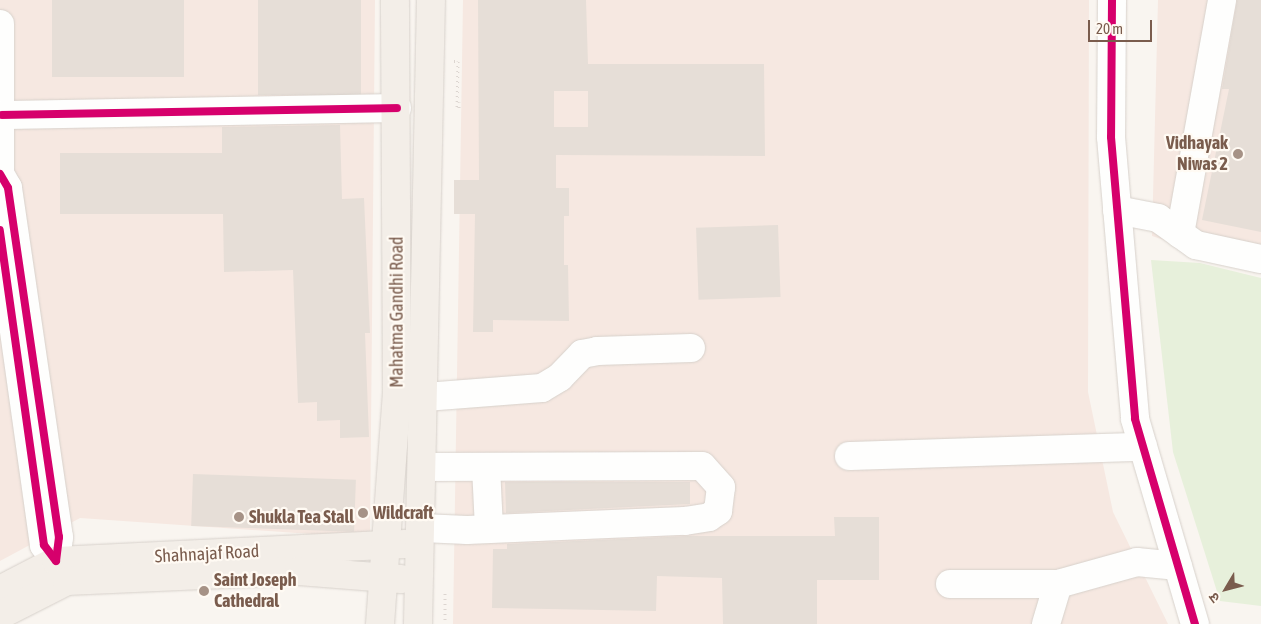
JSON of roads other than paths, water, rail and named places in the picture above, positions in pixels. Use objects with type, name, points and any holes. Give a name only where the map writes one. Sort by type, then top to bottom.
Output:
[{"type":"main road","name":"Mahatma Gandhi Road","points":[[380,624],[388,545],[397,393],[395,0]]},
{"type":"main road","name":"Mahatma Gandhi Road","points":[[418,624],[422,536],[432,0]]},
{"type":"main road","name":"Shahnajaf Road","points":[[0,590],[62,571],[388,545],[422,536]]},
{"type":"main road","points":[[0,615],[62,571],[299,571],[420,580]]},
{"type":"street","points":[[1112,0],[1111,137],[1135,419],[1192,613],[1172,624]]},
{"type":"street","points":[[1180,234],[1222,0]]},
{"type":"street","points":[[0,24],[2,181],[9,275]]},
{"type":"street","points":[[2,115],[397,108]]},
{"type":"street","points":[[1117,210],[1158,218],[1196,245],[1261,258]]},
{"type":"street","points":[[0,230],[59,537],[62,571]]},
{"type":"street","points":[[425,397],[542,388],[560,377],[582,354],[597,351],[691,348]]},
{"type":"street","points":[[849,456],[1143,446]]},
{"type":"street","points":[[422,536],[489,529],[685,521],[709,517],[718,511],[721,487],[702,466],[423,466]]},
{"type":"street","points":[[486,467],[489,529]]},
{"type":"street","points":[[950,584],[1058,584],[1137,562],[1178,566]]},
{"type":"street","points":[[1046,624],[1058,584]]},
{"type":"place","name":"Vidhayak Niwas 2","points":[[1238,154]]},
{"type":"place","name":"Wildcraft","points":[[363,513]]},
{"type":"place","name":"Shukla Tea Stall","points":[[239,517]]},
{"type":"place","name":"Saint Joseph Cathedral","points":[[204,591]]}]
